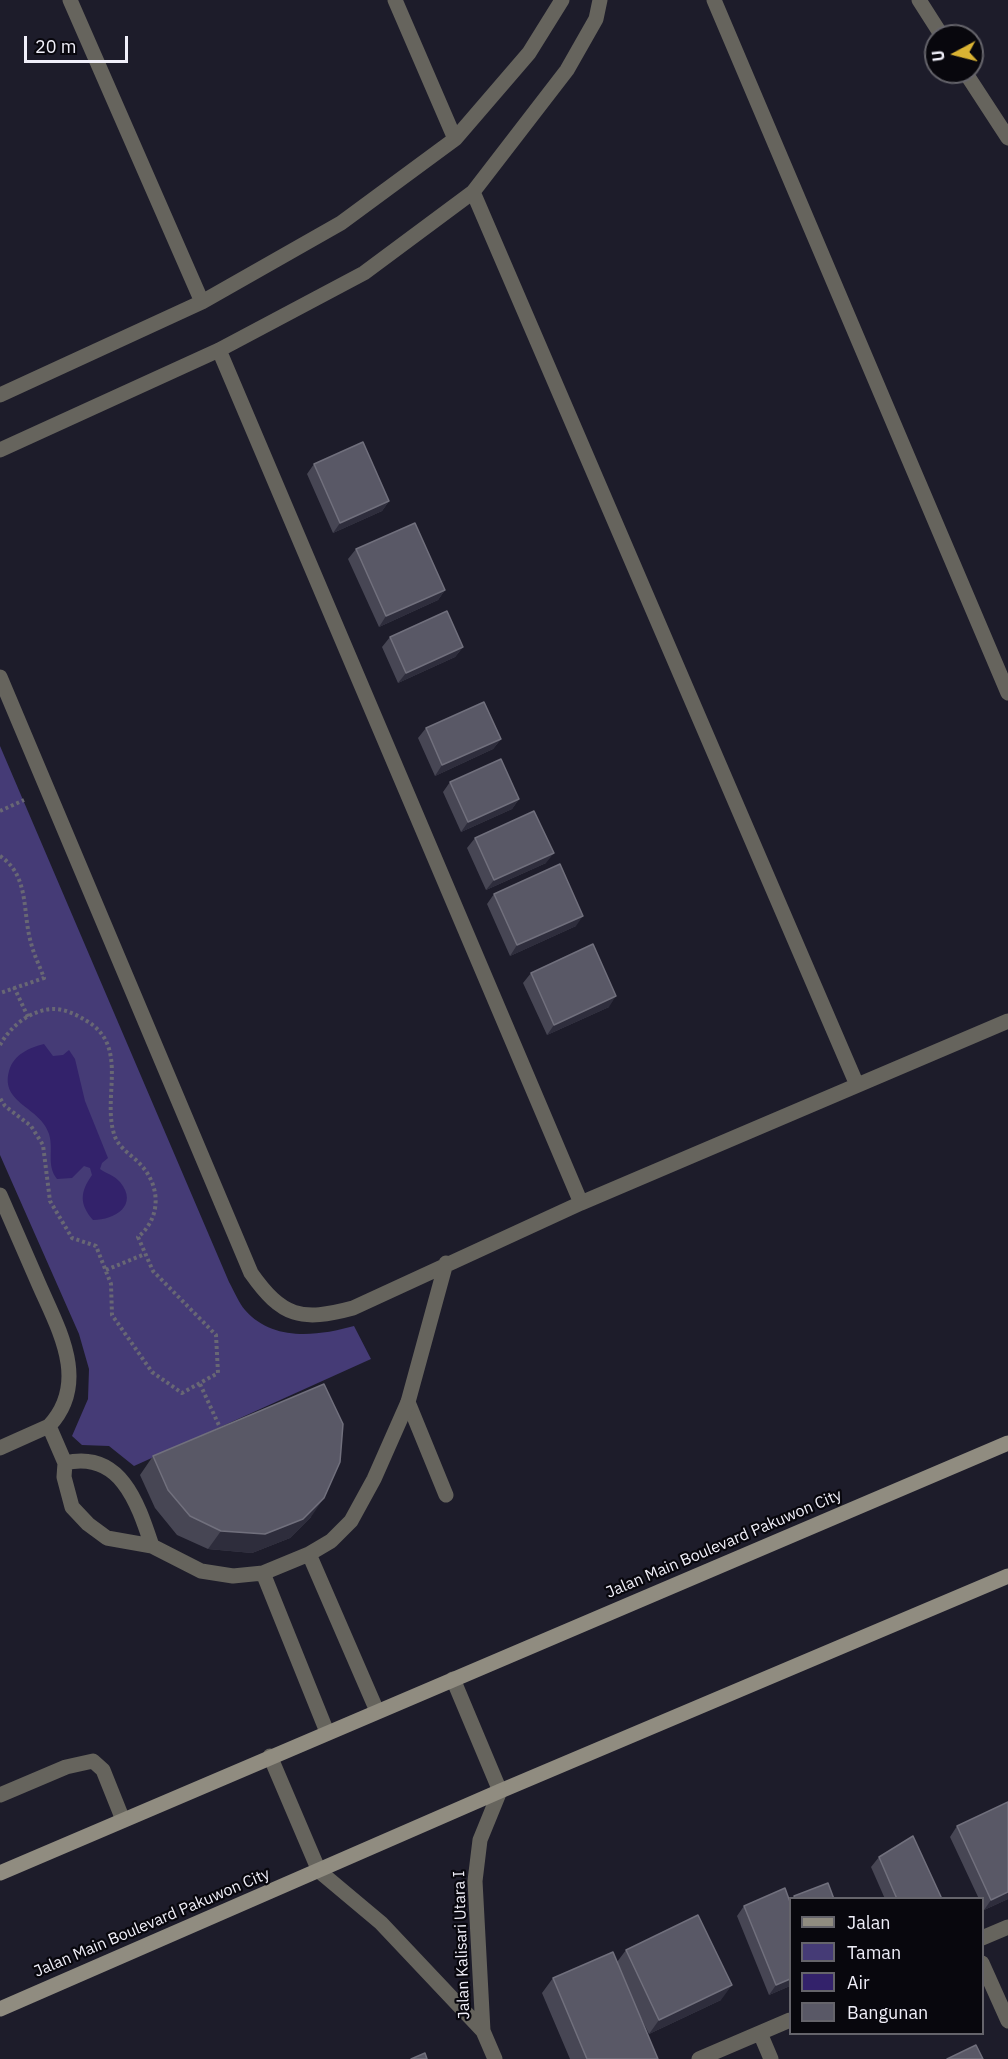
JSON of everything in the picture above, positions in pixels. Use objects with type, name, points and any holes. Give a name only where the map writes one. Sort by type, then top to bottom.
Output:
[{"type":"street","points":[[70,0],[202,302]]},
{"type":"street","points":[[395,0],[455,138]]},
{"type":"street","points":[[0,395],[202,302],[341,223],[455,138],[529,53],[562,0]]},
{"type":"street","points":[[0,450],[219,350],[364,273],[473,192],[567,70],[596,19],[600,0]]},
{"type":"street","points":[[714,0],[1008,693]]},
{"type":"street","points":[[919,0],[934,24]]},
{"type":"street","points":[[973,84],[1008,138]]},
{"type":"street","points":[[473,192],[857,1085]]},
{"type":"street","points":[[219,350],[580,1203]]},
{"type":"street","points":[[0,677],[252,1272],[268,1297],[284,1310],[307,1316],[330,1314],[353,1308],[580,1203],[1008,1021]]},
{"type":"street","points":[[0,1195],[65,1345],[69,1389],[63,1412],[50,1426],[0,1448]]},
{"type":"street","points":[[50,1426],[65,1463],[64,1477],[72,1506],[88,1524],[107,1538],[152,1546],[201,1570],[233,1576],[264,1573],[309,1554],[331,1541],[351,1521],[374,1479],[408,1401],[446,1263]]},
{"type":"street","points":[[408,1401],[446,1495]]},
{"type":"street","name":"Jalan Main Boulevard Pakuwon City","points":[[0,1873],[1008,1443]]},
{"type":"street","points":[[65,1463],[95,1461],[107,1467],[138,1503],[152,1546]]},
{"type":"street","points":[[309,1554],[377,1711]]},
{"type":"street","points":[[264,1573],[327,1732]]},
{"type":"street","name":"Jalan Main Boulevard Pakuwon City","points":[[0,2009],[500,1791],[1008,1576]]},
{"type":"street","points":[[453,1679],[500,1791]]},
{"type":"street","points":[[270,1756],[319,1871]]},
{"type":"street","points":[[0,1795],[66,1767],[93,1761],[103,1770],[123,1820]]},
{"type":"street","name":"Jalan Kalisari Utara I","points":[[495,2059],[483,2031],[475,1881],[480,1840],[500,1791]]},
{"type":"street","name":"Jalan Kalisari Utara I","points":[[319,1871],[381,1923],[483,2031]]},
{"type":"street","points":[[984,1937],[1008,1927]]},
{"type":"street","points":[[984,1967],[1008,2021]]},
{"type":"street","points":[[699,2059],[789,2020]]},
{"type":"street","points":[[760,2033],[771,2059]]},
{"type":"path","points":[[0,856],[10,863],[19,878],[30,942],[44,978],[0,993]]},
{"type":"path","points":[[14,987],[28,1017]]},
{"type":"path","points":[[0,1044],[9,1029],[28,1017],[51,1009],[75,1014],[92,1023],[106,1040],[112,1058],[110,1110],[114,1135],[122,1148],[142,1166],[155,1190],[156,1209],[149,1228],[138,1237],[153,1271],[216,1335],[218,1373],[182,1394],[152,1372],[112,1315],[111,1284],[96,1246],[72,1238],[60,1223],[50,1201],[43,1145],[31,1126],[5,1106],[0,1098]]},
{"type":"path","points":[[106,1270],[146,1254]]},
{"type":"path","points":[[200,1384],[225,1438]]},
{"type":"green space","points":[[0,746],[229,1282],[241,1304],[256,1320],[282,1332],[311,1334],[354,1326],[371,1359],[134,1466],[109,1446],[82,1445],[72,1436],[88,1399],[89,1369],[79,1334],[0,1155]]},
{"type":"water","points":[[44,1044],[53,1056],[63,1055],[69,1050],[75,1059],[85,1101],[108,1158],[102,1163],[100,1169],[118,1180],[125,1190],[126,1204],[122,1210],[109,1217],[93,1220],[85,1209],[83,1192],[92,1175],[90,1168],[84,1166],[72,1178],[57,1179],[52,1168],[50,1140],[45,1125],[10,1091],[9,1071],[14,1060],[28,1050]]},
{"type":"building","points":[[363,442],[389,501],[340,523],[314,464]]},
{"type":"building","points":[[415,523],[445,590],[386,616],[356,549]]},
{"type":"building","points":[[447,611],[463,647],[406,673],[390,637]]},
{"type":"building","points":[[484,702],[501,739],[442,765],[426,728]]},
{"type":"building","points":[[501,759],[519,799],[468,822],[450,782]]},
{"type":"building","points":[[534,811],[554,853],[494,880],[475,838]]},
{"type":"building","points":[[560,864],[583,916],[517,945],[494,894]]},
{"type":"building","points":[[593,944],[616,996],[554,1025],[531,973]]},
{"type":"building","points":[[324,1384],[343,1424],[340,1462],[324,1498],[303,1519],[265,1534],[221,1531],[190,1516],[168,1490],[153,1456]]},
{"type":"building","points":[[1008,1802],[1008,1892],[991,1900],[957,1826]]},
{"type":"building","points":[[913,1836],[941,1897],[896,1897],[879,1857]]},
{"type":"building","points":[[828,1883],[833,1897],[794,1897]]},
{"type":"building","points":[[785,1888],[789,1899],[789,1979],[776,1985],[744,1906]]},
{"type":"building","points":[[698,1915],[732,1985],[659,2020],[626,1950]]},
{"type":"building","points":[[613,1952],[658,2059],[587,2059],[553,1978]]},
{"type":"building","points":[[976,2045],[983,2059],[947,2059]]},
{"type":"building","points":[[425,2053],[427,2059],[411,2059]]}]
